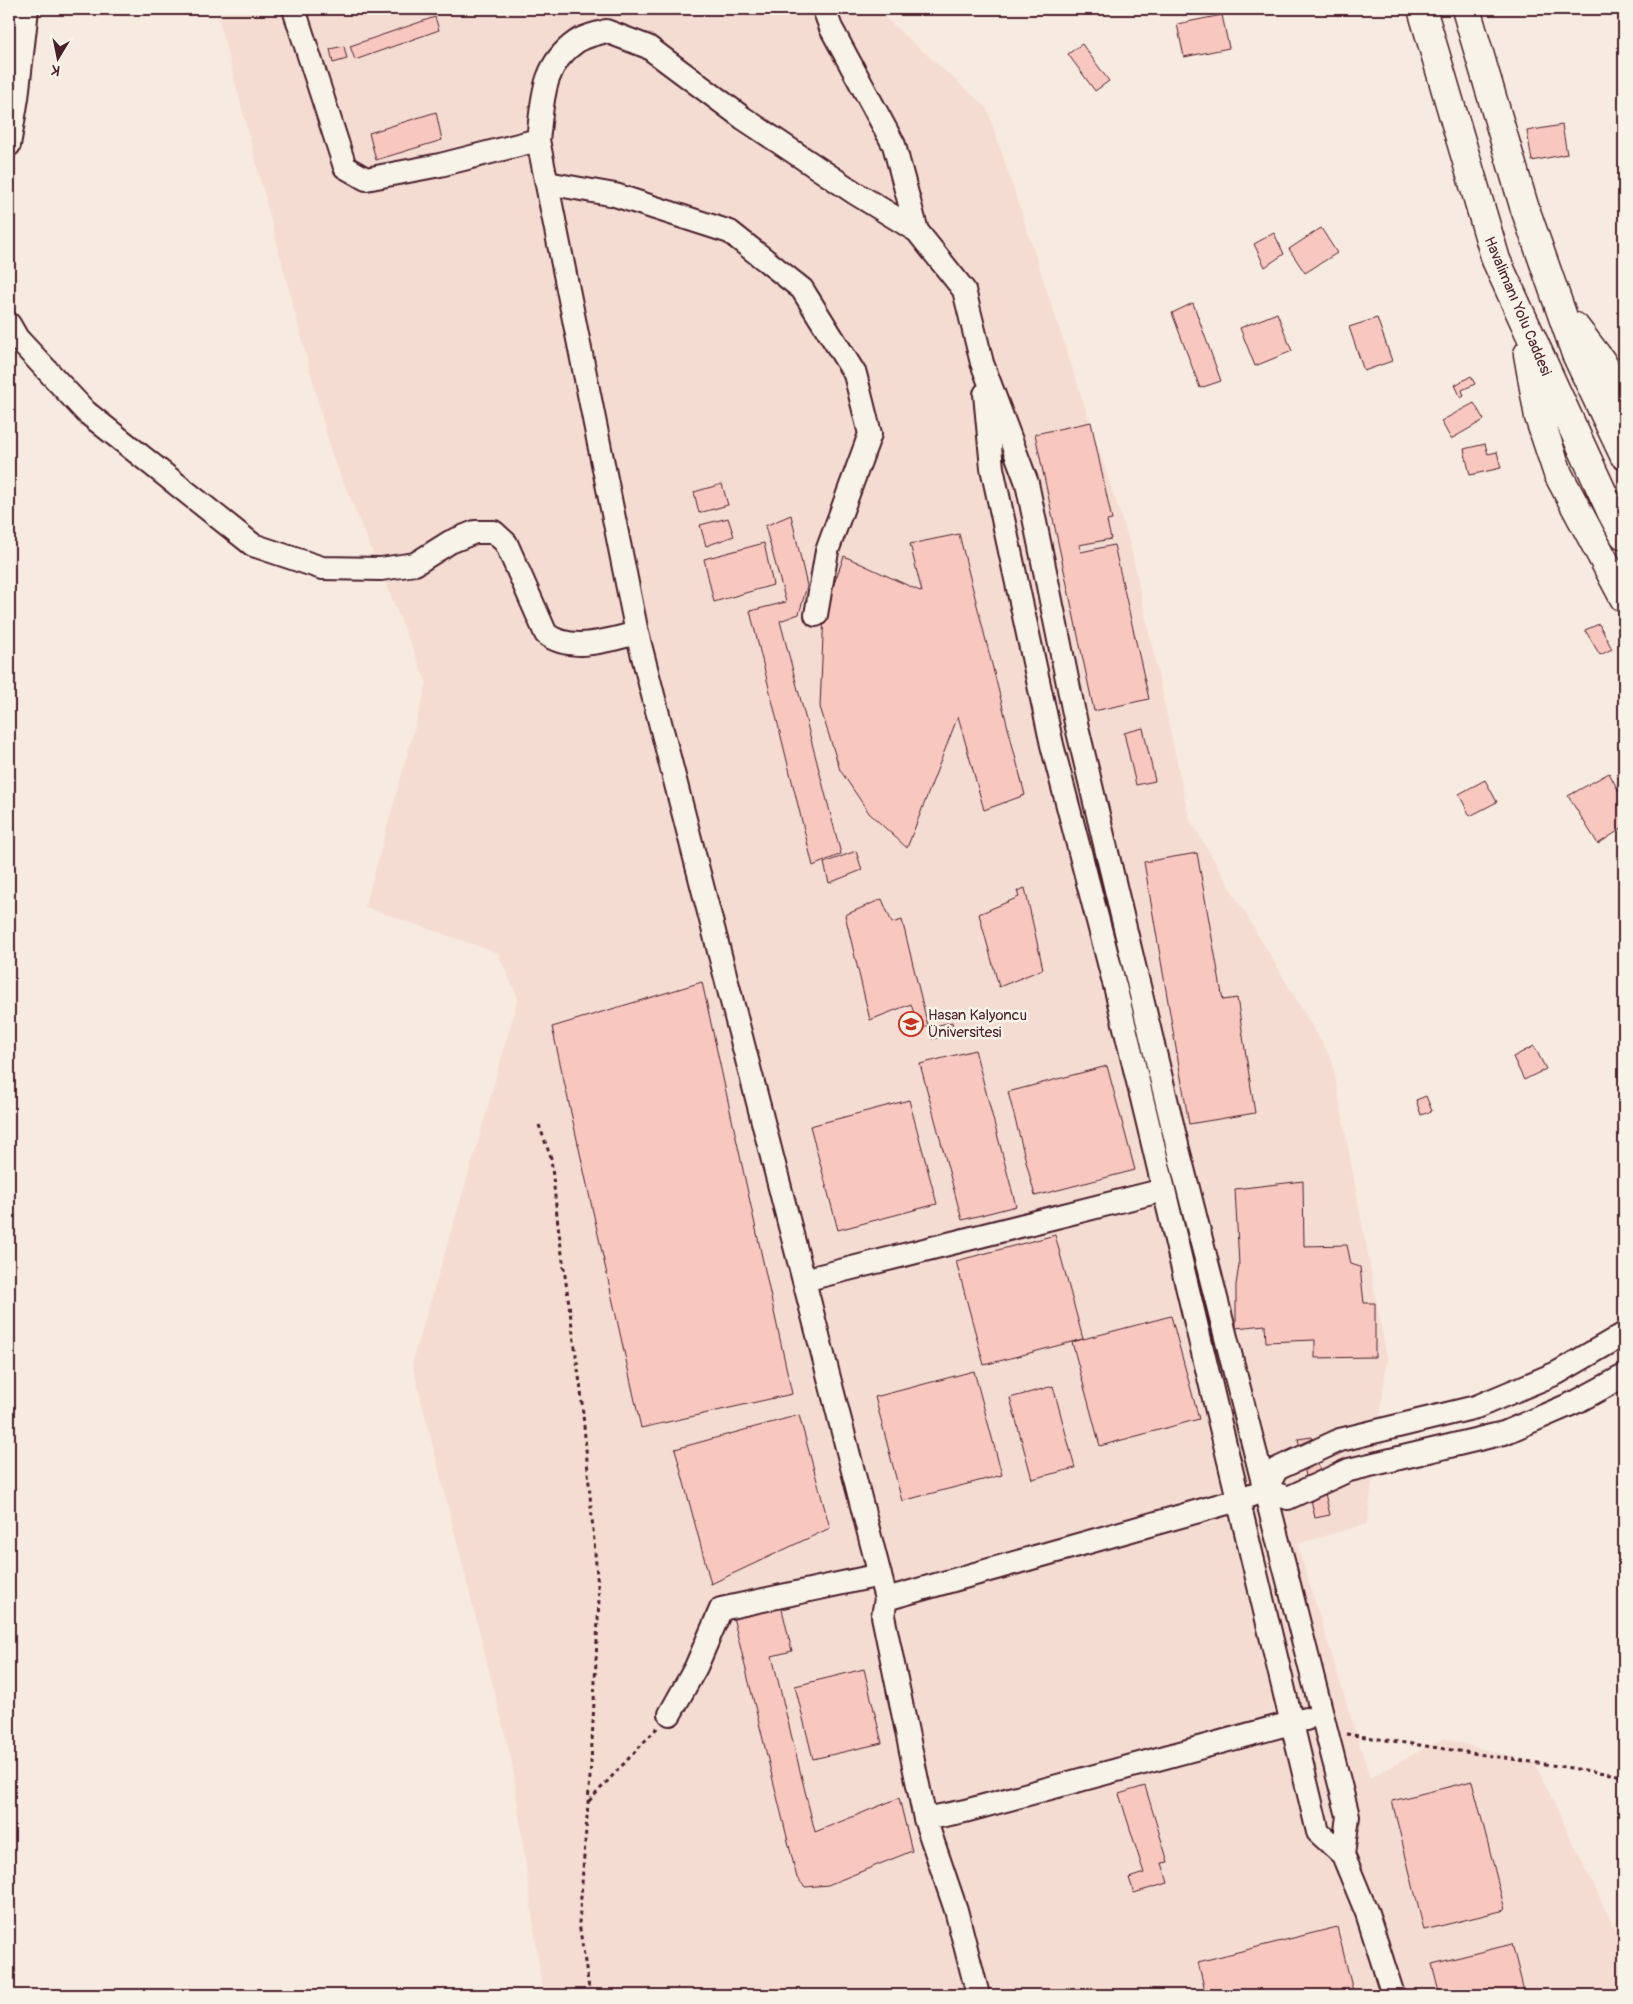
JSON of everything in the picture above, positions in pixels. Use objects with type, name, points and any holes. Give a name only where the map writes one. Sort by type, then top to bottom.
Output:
[{"type":"highway","name":"Havalimanı Yolu Caddesi","points":[[1422,9],[1496,260],[1610,511],[1624,535]]},
{"type":"highway","points":[[1466,9],[1524,206],[1561,312],[1576,354],[1624,455]]},
{"type":"highway","points":[[1561,312],[1583,336],[1601,361],[1624,401]]},
{"type":"highway","points":[[1525,327],[1530,378],[1558,474],[1624,598]]},
{"type":"street","points":[[9,145],[17,98],[27,9]]},
{"type":"street","points":[[294,9],[345,166],[366,179],[440,165],[538,140]]},
{"type":"street","points":[[824,9],[831,28],[894,145],[917,230]]},
{"type":"street","points":[[978,1995],[956,1910],[925,1819],[882,1616],[886,1599],[637,633],[538,140],[545,83],[554,62],[577,41],[606,31],[648,47],[751,123],[855,193],[917,230],[964,290],[982,363],[1027,483],[1078,732],[1178,1149],[1348,1816],[1343,1855]]},
{"type":"street","points":[[547,184],[615,195],[730,232],[802,289],[855,374],[870,434],[827,551],[816,615]]},
{"type":"street","points":[[9,324],[18,338],[86,412],[253,545],[322,568],[380,569],[415,564],[450,542],[475,532],[494,532],[506,543],[546,634],[557,642],[582,644],[637,633]]},
{"type":"street","points":[[982,363],[992,468],[1052,745],[1114,981],[1318,1832],[1343,1855],[1367,1913],[1392,1995]]},
{"type":"street","points":[[804,1280],[1164,1190]]},
{"type":"street","points":[[1265,1490],[1277,1469],[1340,1440],[1476,1407],[1557,1374],[1624,1334]]},
{"type":"street","points":[[886,1599],[1238,1500],[1265,1490],[1288,1498],[1349,1470],[1504,1433],[1578,1401],[1624,1376]]},
{"type":"street","points":[[670,1714],[696,1667],[721,1609],[880,1575]]},
{"type":"street","points":[[925,1819],[965,1811],[1291,1721],[1324,1723]]},
{"type":"path","points":[[539,1125],[551,1158],[581,1391],[599,1599],[579,1923],[590,1995]]},
{"type":"path","points":[[588,1801],[638,1751],[670,1714]]},
{"type":"path","points":[[1324,1723],[1624,1776]]},
{"type":"path","points":[[743,1995],[750,1995]]},
{"type":"shaded area","name":"Hasan Kalyoncu Üniversitesi","points":[[216,9],[875,9],[987,108],[1130,544],[1189,818],[1332,1060],[1387,1359],[1367,1524],[1297,1544],[1370,1778],[1444,1738],[1535,1764],[1624,1948],[1624,1995],[543,1995],[512,1762],[412,1363],[478,1142],[518,998],[498,953],[365,907],[427,683],[332,455]]},
{"type":"building","points":[[1222,15],[1229,48],[1184,57],[1177,24]]},
{"type":"building","points":[[435,17],[439,30],[355,60],[350,46]]},
{"type":"building","points":[[1082,44],[1109,81],[1095,91],[1068,54]]},
{"type":"building","points":[[344,46],[347,59],[333,63],[330,49]]},
{"type":"building","points":[[436,112],[442,140],[376,160],[369,133]]},
{"type":"building","points":[[1562,125],[1567,154],[1532,161],[1527,131]]},
{"type":"building","points":[[1321,228],[1337,253],[1305,273],[1289,249]]},
{"type":"building","points":[[1274,233],[1284,254],[1265,267],[1254,244]]},
{"type":"building","points":[[1193,303],[1221,381],[1200,388],[1172,313]]},
{"type":"building","points":[[1277,313],[1292,351],[1255,366],[1240,328]]},
{"type":"building","points":[[1377,318],[1392,361],[1364,371],[1349,327]]},
{"type":"building","points":[[1471,376],[1475,384],[1462,390],[1464,396],[1461,398],[1455,385]]},
{"type":"building","points":[[1474,403],[1484,420],[1451,439],[1441,421]]},
{"type":"building","points":[[1091,422],[1112,520],[1107,521],[1111,539],[1079,545],[1081,552],[1114,545],[1149,699],[1094,711],[1035,434]]},
{"type":"building","points":[[1485,444],[1488,454],[1497,452],[1501,468],[1470,475],[1464,449]]},
{"type":"building","points":[[722,484],[728,505],[699,513],[694,492]]},
{"type":"building","points":[[791,515],[807,586],[799,614],[780,621],[841,854],[813,866],[750,611],[786,602],[765,526]]},
{"type":"building","points":[[728,518],[734,536],[706,546],[700,525]]},
{"type":"building","points":[[959,534],[1025,795],[984,810],[958,716],[907,848],[869,813],[840,770],[820,707],[824,612],[844,556],[922,592],[910,544]]},
{"type":"building","points":[[764,543],[773,585],[714,602],[704,559]]},
{"type":"building","points":[[1599,624],[1612,649],[1600,655],[1585,630]]},
{"type":"building","points":[[1143,728],[1155,781],[1136,785],[1124,733]]},
{"type":"building","points":[[1609,773],[1624,801],[1624,827],[1598,844],[1568,796]]},
{"type":"building","points":[[1485,780],[1497,802],[1470,816],[1459,794]]},
{"type":"building","points":[[856,851],[862,870],[829,883],[824,863]]},
{"type":"building","points":[[1197,853],[1223,1000],[1237,998],[1255,1113],[1189,1124],[1144,862]]},
{"type":"building","points":[[1025,888],[1043,969],[999,987],[979,914],[1019,897],[1017,891]]},
{"type":"building","points":[[882,899],[892,923],[902,920],[928,1026],[919,1030],[911,1004],[870,1020],[845,915]]},
{"type":"building","points":[[702,982],[792,1394],[641,1428],[552,1027]]},
{"type":"building","points":[[952,1022],[954,1034],[932,1039],[930,1027]]},
{"type":"building","points":[[1534,1046],[1546,1069],[1524,1080],[1513,1057]]},
{"type":"building","points":[[975,1050],[1016,1206],[962,1220],[920,1064]]},
{"type":"building","points":[[1107,1066],[1135,1170],[1035,1196],[1008,1092]]},
{"type":"building","points":[[1426,1096],[1432,1111],[1421,1115],[1416,1100]]},
{"type":"building","points":[[909,1100],[937,1204],[838,1230],[810,1126]]},
{"type":"building","points":[[1303,1181],[1304,1246],[1347,1245],[1351,1264],[1360,1267],[1364,1303],[1375,1303],[1375,1357],[1315,1358],[1315,1340],[1266,1342],[1265,1325],[1236,1328],[1236,1285],[1239,1265],[1235,1189]]},
{"type":"building","points":[[1055,1235],[1083,1339],[984,1365],[956,1261]]},
{"type":"building","points":[[1171,1316],[1199,1419],[1100,1446],[1072,1342]]},
{"type":"building","points":[[974,1371],[1002,1475],[902,1501],[875,1397]]},
{"type":"building","points":[[1053,1386],[1075,1468],[1032,1479],[1010,1398]]},
{"type":"building","points":[[799,1415],[830,1528],[711,1584],[675,1449]]},
{"type":"building","points":[[1312,1437],[1330,1515],[1315,1518],[1298,1439]]},
{"type":"building","points":[[780,1601],[792,1651],[772,1656],[815,1832],[899,1798],[912,1851],[828,1885],[805,1887],[797,1878],[732,1613]]},
{"type":"building","points":[[864,1669],[882,1743],[813,1759],[795,1686]]},
{"type":"building","points":[[1472,1781],[1505,1910],[1424,1930],[1392,1801]]},
{"type":"building","points":[[1145,1786],[1168,1862],[1162,1863],[1168,1883],[1134,1893],[1129,1878],[1144,1873],[1119,1794]]},
{"type":"building","points":[[1337,1927],[1354,1995],[1206,1995],[1198,1962]]},
{"type":"building","points":[[1512,1944],[1525,1995],[1440,1995],[1432,1964]]},
{"type":"place","name":"Hasan Kalyoncu Üniversitesi","points":[[911,1024]]}]
